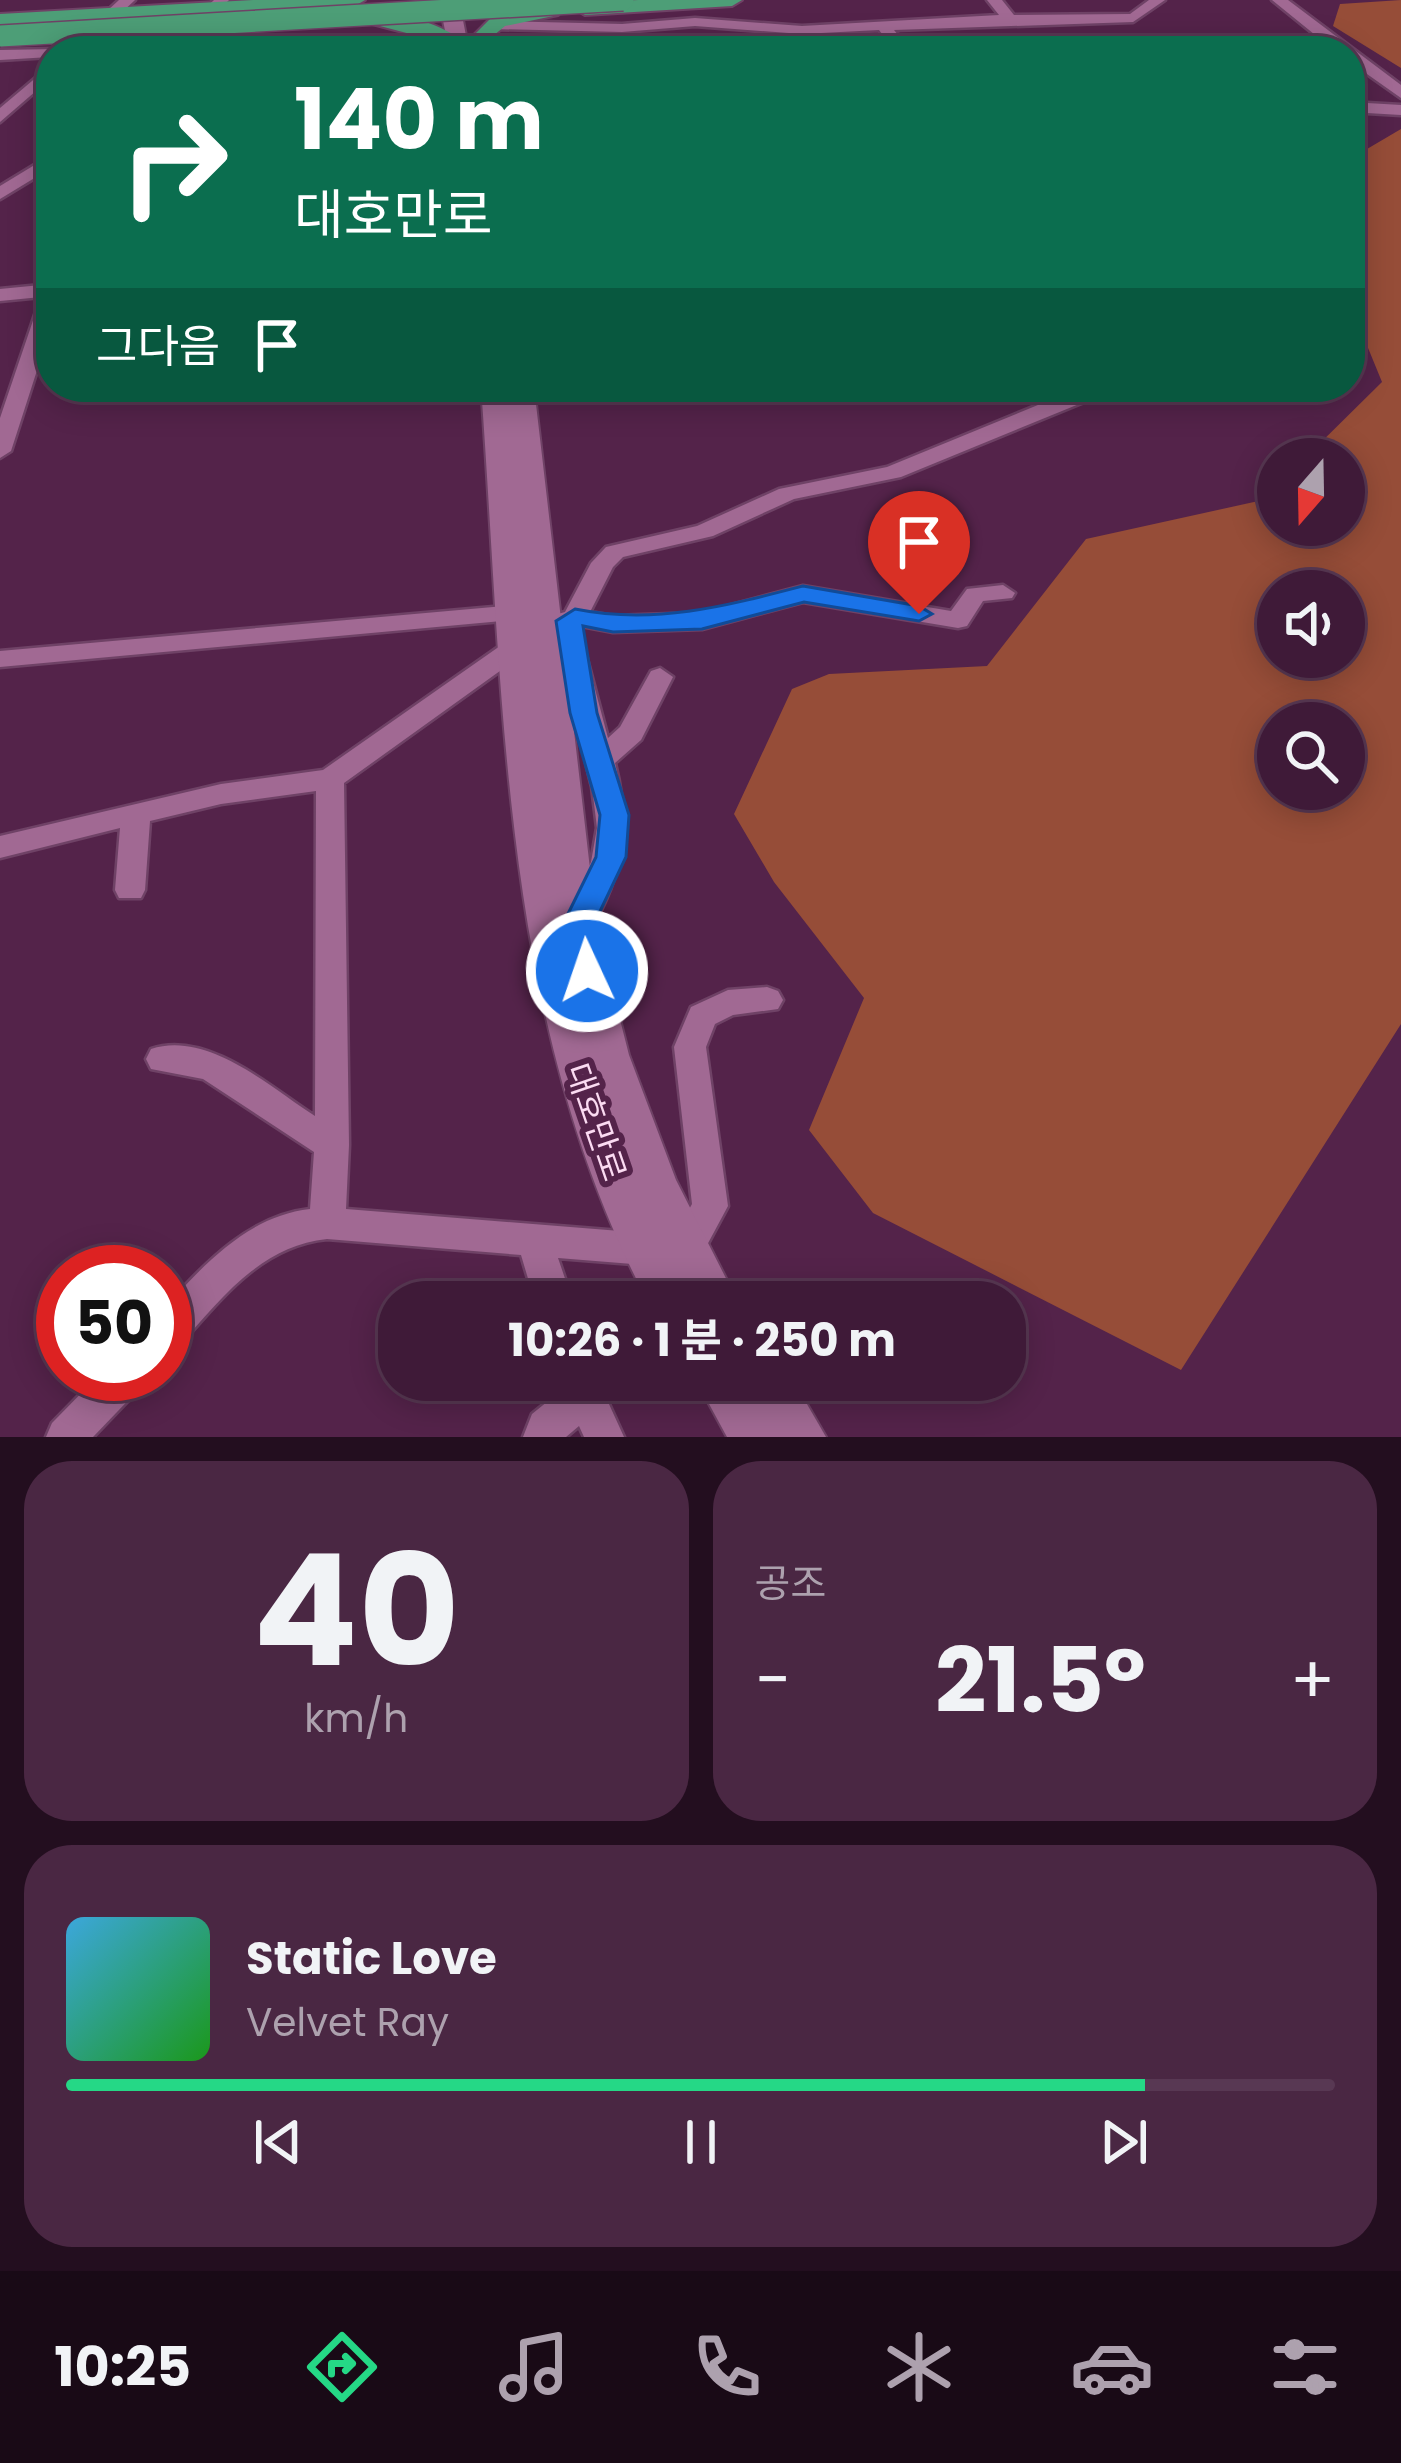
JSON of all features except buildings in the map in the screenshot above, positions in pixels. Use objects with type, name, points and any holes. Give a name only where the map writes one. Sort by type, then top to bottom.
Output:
[{"type":"highway","points":[[116,36],[355,0]]},
{"type":"highway","points":[[0,28],[623,0]]},
{"type":"highway","points":[[0,28],[463,6],[551,10],[732,0]]},
{"type":"highway","points":[[371,21],[463,6]]},
{"type":"highway","points":[[0,28],[118,9],[196,22],[371,21],[421,26],[442,36]]},
{"type":"highway","points":[[480,36],[492,25],[551,10]]},
{"type":"highway","points":[[0,28],[46,36]]},
{"type":"main road","points":[[463,6],[466,36]]},
{"type":"main road","points":[[498,402],[549,628]]},
{"type":"main road","points":[[522,402],[549,628]]},
{"type":"main road","name":"대호만로","points":[[549,628],[577,928],[607,1055],[655,1184],[671,1281]]},
{"type":"main road","name":"대호만로","points":[[549,628],[536,853],[558,996],[593,1131],[666,1248],[694,1281]]},
{"type":"main road","points":[[735,1401],[758,1437]]},
{"type":"main road","points":[[777,1401],[800,1437]]},
{"type":"street","points":[[994,0],[1010,19]]},
{"type":"street","points":[[492,25],[622,28],[695,22],[802,30],[1133,18],[1158,0]]},
{"type":"street","points":[[1279,0],[1325,36]]},
{"type":"street","points":[[674,4],[695,22]]},
{"type":"street","points":[[883,25],[891,36]]},
{"type":"street","points":[[0,55],[36,53]]},
{"type":"street","points":[[1365,66],[1401,93]]},
{"type":"street","points":[[0,117],[36,84]]},
{"type":"street","points":[[0,89],[32,88]]},
{"type":"street","points":[[1365,107],[1401,110]]},
{"type":"street","points":[[0,194],[36,170]]},
{"type":"street","points":[[0,295],[36,294]]},
{"type":"street","points":[[0,451],[36,340]]},
{"type":"street","points":[[0,847],[136,812],[330,779],[549,628],[615,552],[705,531],[787,494],[892,472],[1065,402]]},
{"type":"street","points":[[0,659],[702,621],[803,594],[958,620],[976,594],[1003,593]]},
{"type":"street","points":[[549,628],[600,760],[614,815],[611,857],[577,928]]},
{"type":"street","points":[[600,760],[631,733],[660,677]]},
{"type":"street","points":[[327,1223],[332,1145],[330,779]]},
{"type":"street","points":[[130,890],[136,812]]},
{"type":"street","points":[[192,1306],[250,1246],[301,1223],[666,1248],[710,1206],[690,1047],[702,1016],[728,1003],[767,1000]]},
{"type":"street","points":[[163,1059],[210,1066],[332,1145]]},
{"type":"street","points":[[534,1239],[547,1281]]},
{"type":"street","points":[[66,1437],[101,1401]]},
{"type":"street","points":[[543,1437],[570,1401]]},
{"type":"street","points":[[586,1401],[604,1437]]},
{"type":"shaded area","points":[[1401,0],[1401,68],[1365,46],[1365,36],[1349,36],[1333,26],[1340,4]]},
{"type":"shaded area","points":[[1401,129],[1401,1024],[1181,1370],[1026,1291],[1026,1281],[1006,1281],[873,1213],[809,1130],[864,998],[774,882],[734,814],[792,689],[829,674],[987,666],[1086,539],[1257,501],[1257,546],[1365,546],[1365,438],[1325,438],[1382,382],[1365,341],[1365,150]]},
{"type":"route","points":[[587,971],[577,928],[611,857],[614,815],[584,713],[569,621],[575,617],[613,624],[702,621],[803,594],[919,614]]}]
